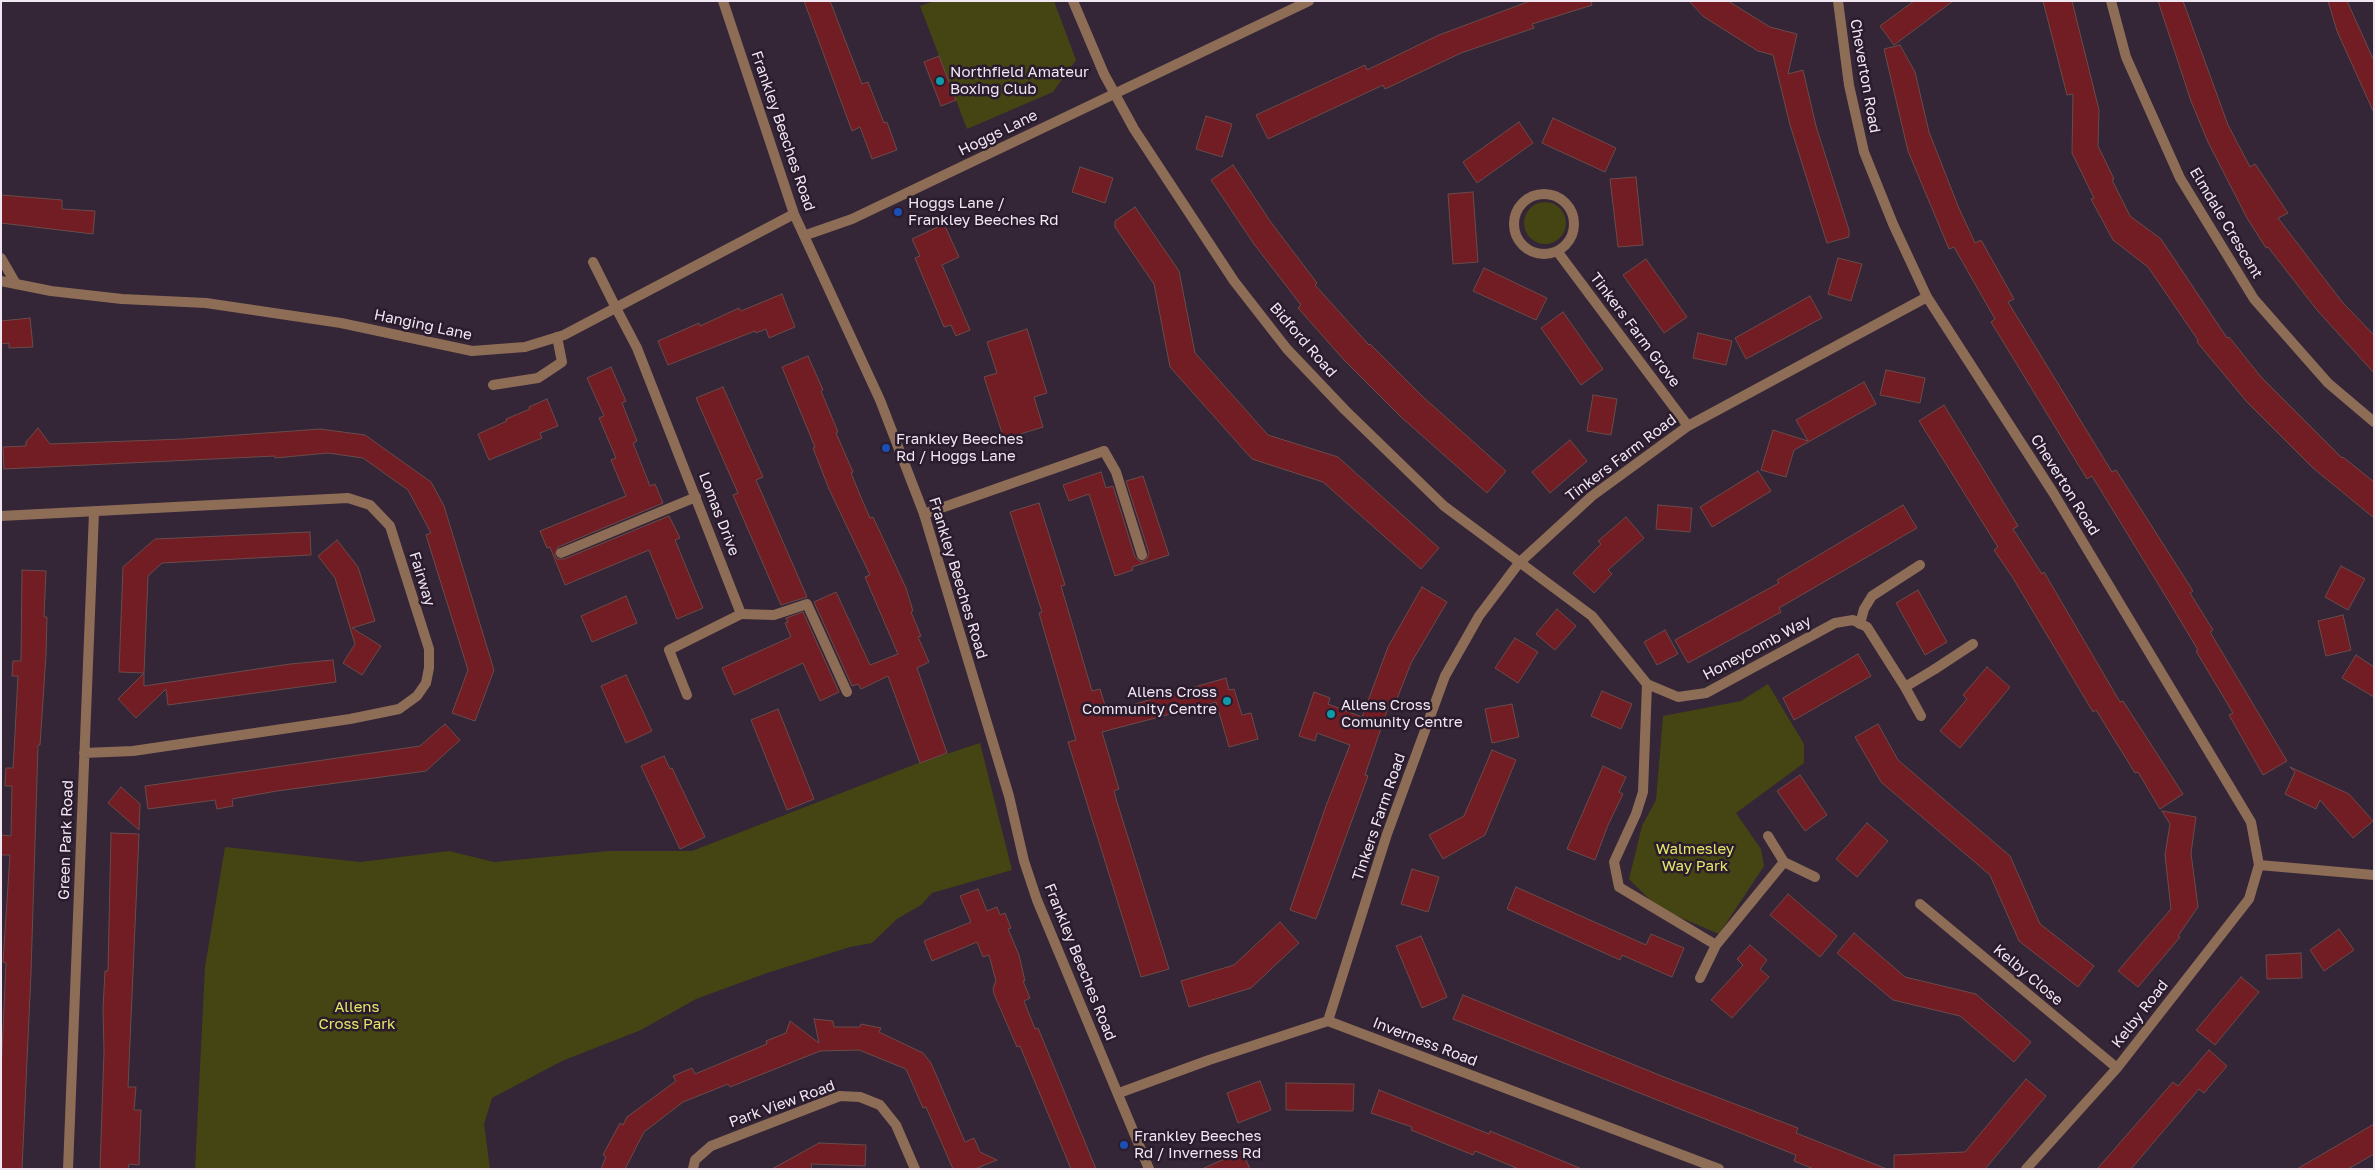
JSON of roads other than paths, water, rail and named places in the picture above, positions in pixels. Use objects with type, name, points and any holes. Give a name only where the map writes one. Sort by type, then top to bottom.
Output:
[{"type":"street","name":"Frankley Beeches Road","points":[[723,1],[794,214],[806,235],[880,400],[924,514],[1010,796],[1024,861],[1149,1169]]},
{"type":"street","name":"Bidford Road","points":[[1073,1],[1114,93],[1134,130],[1234,281],[1288,349],[1345,410],[1444,506],[1519,563]]},
{"type":"street","name":"Hoggs Lane","points":[[806,235],[852,219],[1309,1]]},
{"type":"street","name":"Cheverton Road","points":[[1838,1],[1848,86],[1864,152],[1893,224],[1927,297],[2054,494],[2251,822],[2258,865]]},
{"type":"street","name":"Elmdale Crescent","points":[[2111,1],[2126,57],[2180,178],[2254,300],[2328,383],[2374,422]]},
{"type":"street","points":[[1536,194],[1550,194],[1564,200],[1574,218],[1571,238],[1557,251],[1537,253],[1521,243],[1516,234],[1514,224],[1520,206],[1536,194]]},
{"type":"street","name":"Hanging Lane","points":[[1,281],[122,299],[215,304],[341,323],[472,351],[525,347],[557,337],[616,308],[794,214]]},
{"type":"street","name":"Tinkers Farm Grove","points":[[1557,251],[1688,426]]},
{"type":"street","points":[[1,258],[16,284]]},
{"type":"street","name":"Lomas Drive","points":[[593,262],[637,348],[741,614]]},
{"type":"street","name":"Tinkers Farm Road","points":[[1328,1021],[1387,834],[1445,676],[1480,616],[1519,563],[1592,496],[1688,426],[1927,297]]},
{"type":"street","points":[[493,385],[538,378],[562,362],[557,337]]},
{"type":"street","points":[[924,514],[1104,451],[1116,472],[1142,556]]},
{"type":"street","points":[[561,554],[696,496]]},
{"type":"street","name":"Fairway","points":[[1,516],[348,498],[370,506],[390,526],[429,649],[429,668],[426,683],[417,696],[399,709],[132,751],[84,753]]},
{"type":"street","name":"Green Park Road","points":[[68,1169],[94,512]]},
{"type":"street","name":"Honeycomb Way","points":[[1519,563],[1592,616],[1647,684],[1678,697],[1706,693],[1835,623],[1853,620],[1860,624]]},
{"type":"street","points":[[1920,565],[1872,596],[1864,608],[1860,624],[1867,627],[1921,716]]},
{"type":"street","points":[[687,694],[669,650],[741,614],[774,616],[807,604],[847,692]]},
{"type":"street","points":[[1904,687],[1973,644]]},
{"type":"street","points":[[1647,684],[1643,792],[1636,814],[1614,862],[1615,876],[1619,887],[1716,944]]},
{"type":"street","points":[[1768,836],[1784,862],[1815,877]]},
{"type":"street","points":[[1700,978],[1716,944],[1784,862]]},
{"type":"street","points":[[2258,865],[2374,875]]},
{"type":"street","name":"Kelby Road","points":[[2026,1169],[2117,1068],[2249,899],[2258,865]]},
{"type":"street","name":"Kelby Close","points":[[1920,904],[2117,1068]]},
{"type":"street","points":[[1118,1094],[1209,1060],[1328,1021]]},
{"type":"street","name":"Inverness Road","points":[[1328,1021],[1719,1169]]},
{"type":"street","name":"Park View Road","points":[[693,1169],[695,1160],[711,1146],[840,1096],[860,1097],[880,1105],[896,1125],[915,1169]]},
{"type":"place","name":"Northfield Amateur Boxing Club","points":[[940,81]]},
{"type":"place","name":"Hoggs Lane / Frankley Beeches Rd","points":[[898,212]]},
{"type":"place","name":"Frankley Beeches Rd / Hoggs Lane","points":[[886,448]]},
{"type":"place","name":"Allens Cross Community Centre","points":[[1227,701]]},
{"type":"place","name":"Allens Cross Comunity Centre","points":[[1331,714]]},
{"type":"place","name":"Frankley Beeches Rd / Inverness Rd","points":[[1124,1145]]},
{"type":"park label","name":"Walmesley Way Park","points":[[1695,858]]},
{"type":"park label","name":"Allens Cross Park","points":[[357,1016]]}]
